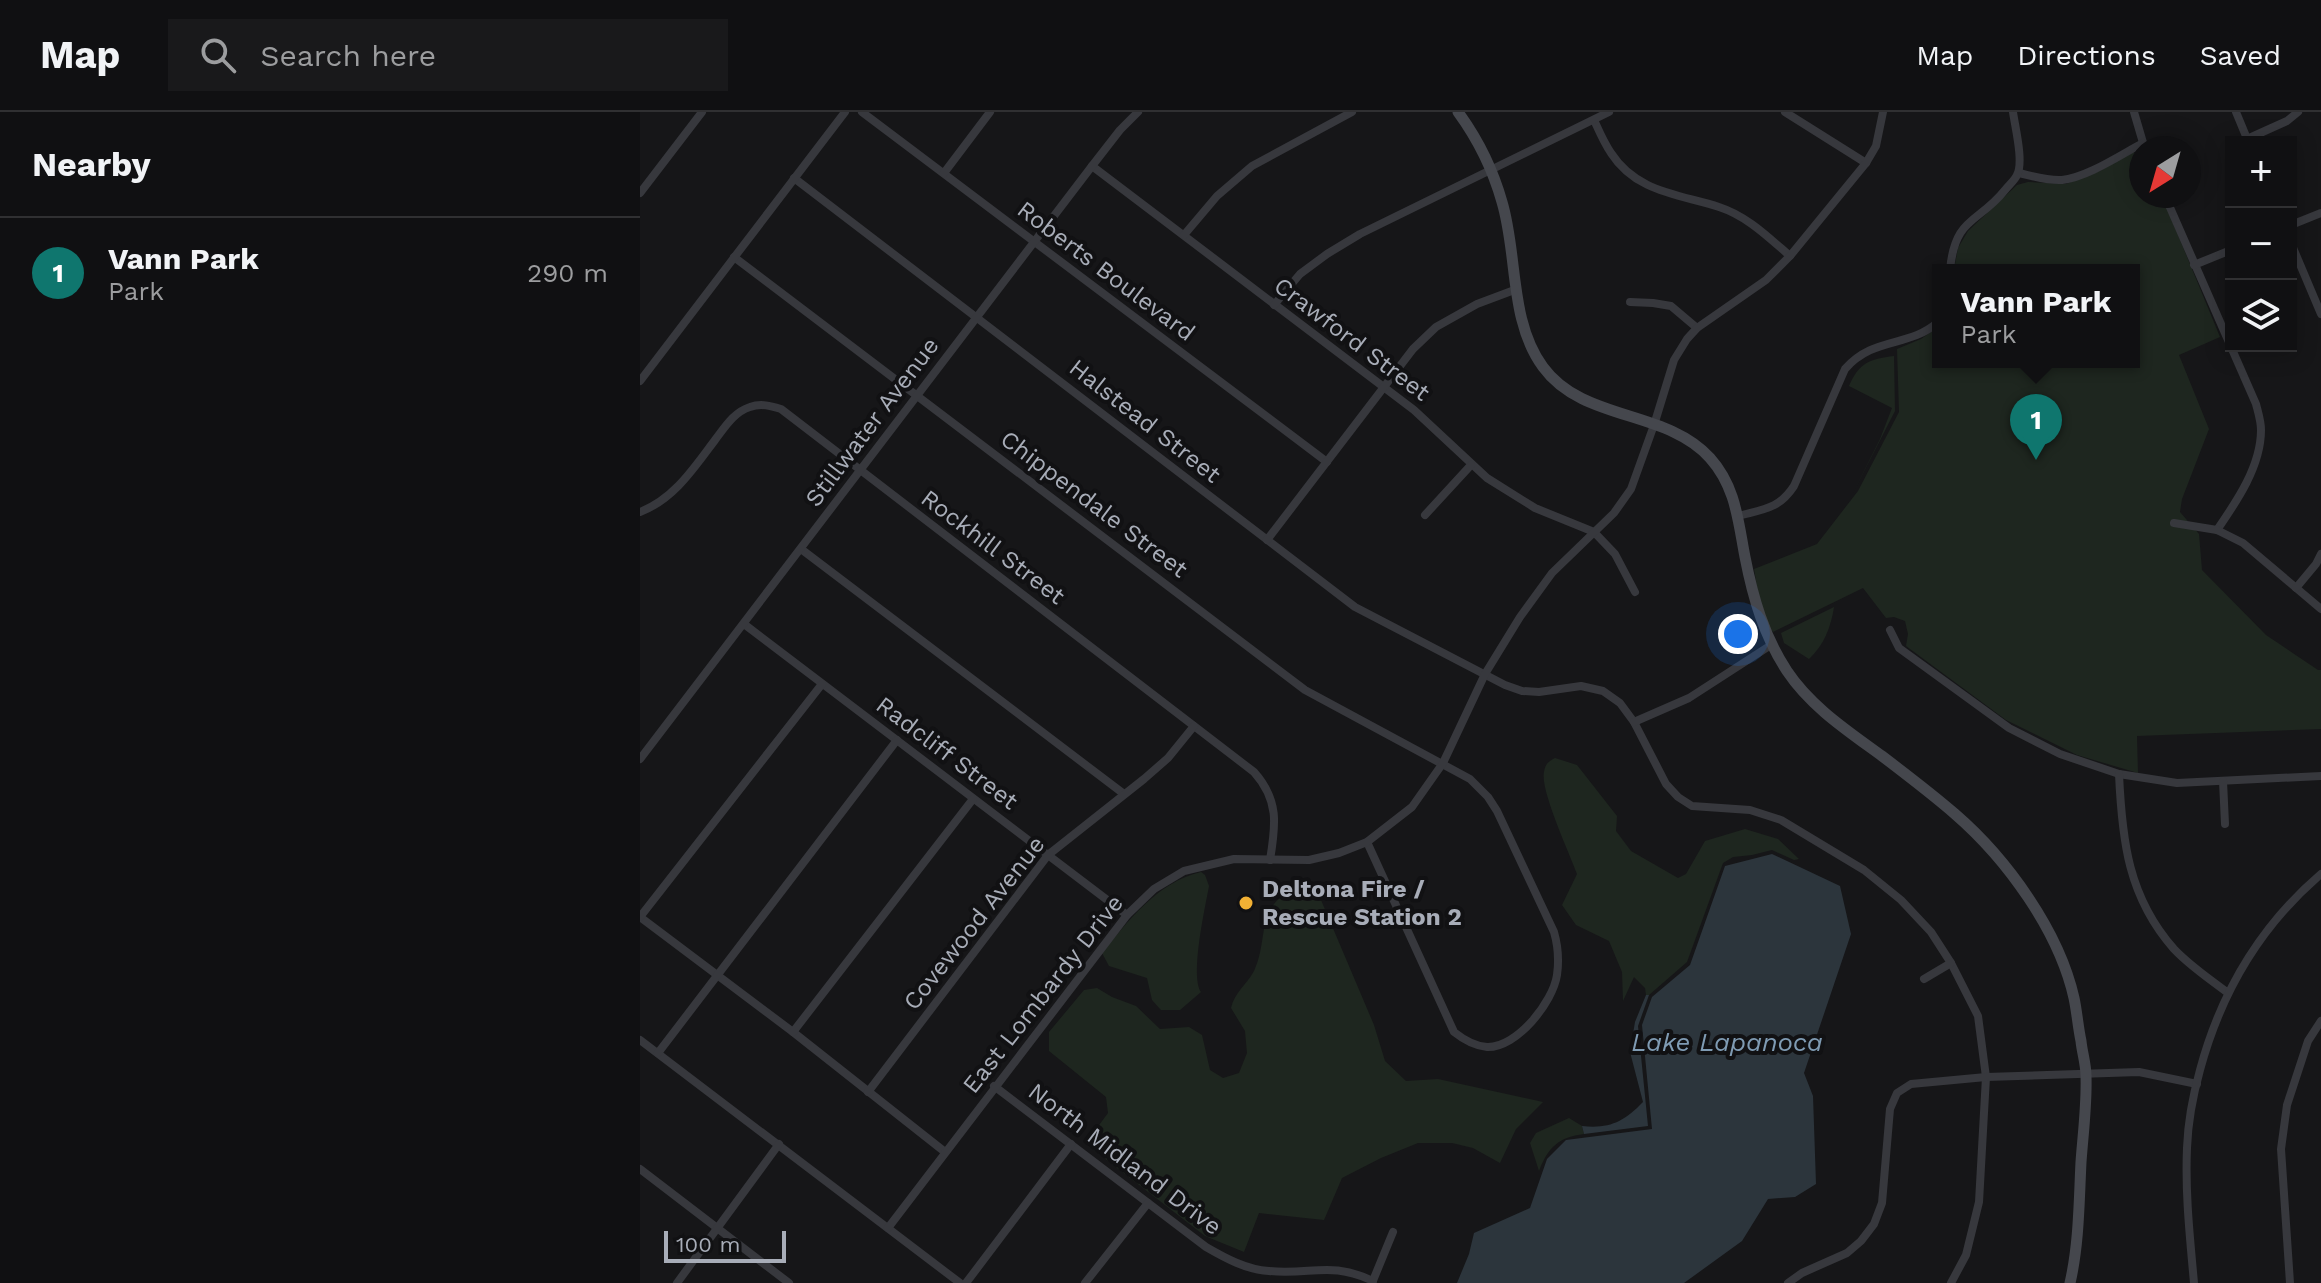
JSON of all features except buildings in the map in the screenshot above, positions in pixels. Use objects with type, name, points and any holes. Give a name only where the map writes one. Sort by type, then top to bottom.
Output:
[{"type":"street","points":[[640,193],[702,112]]},
{"type":"street","points":[[640,381],[845,112]]},
{"type":"street","name":"Roberts Boulevard","points":[[862,112],[1327,462]]},
{"type":"street","points":[[944,173],[990,112]]},
{"type":"street","name":"Stillwater Avenue","points":[[640,759],[1092,166],[1138,112]]},
{"type":"street","points":[[1184,235],[1217,196],[1252,166],[1352,112]]},
{"type":"street","points":[[1458,112],[1471,129],[1503,202],[1526,335],[1537,359],[1552,378],[1574,395],[1682,436],[1709,456],[1734,497],[1761,623],[1771,645],[1806,696],[1957,816],[1997,854],[2027,895],[2070,986],[2086,1075],[2078,1223],[2070,1283]]},
{"type":"street","points":[[1274,305],[1300,274],[1360,234],[1609,112]]},
{"type":"street","points":[[1785,112],[1866,163]]},
{"type":"street","name":"East Lombardy Drive","points":[[888,1228],[1127,915],[1154,889],[1184,871],[1234,859],[1309,860],[1339,853],[1367,842],[1412,807],[1443,763],[1485,674],[1520,617],[1552,573],[1614,513],[1631,489],[1674,360],[1687,339],[1697,328],[1766,280],[1790,256],[1866,163],[1876,146],[1883,112]]},
{"type":"street","points":[[1951,264],[1957,238],[1969,221],[1999,198],[2019,173],[2013,112]]},
{"type":"street","points":[[2134,112],[2141,136]]},
{"type":"street","points":[[2236,112],[2246,136]]},
{"type":"street","points":[[2256,136],[2298,112]]},
{"type":"street","points":[[1594,120],[1611,153],[1640,182],[1656,190],[1720,207],[1744,218],[1790,256]]},
{"type":"street","points":[[2019,173],[2063,180],[2129,153]]},
{"type":"street","name":"Crawford Street","points":[[1092,166],[1384,387],[1506,492],[1535,508],[1594,532]]},
{"type":"street","name":"Halstead Street","points":[[794,178],[1355,607],[1522,691],[1539,692],[1581,686],[1603,691],[1620,703],[1634,722],[1666,784],[1678,797],[1692,806],[1750,810],[1781,820],[1864,870],[1901,900],[1931,932],[1978,1016],[1986,1077],[1979,1202],[1966,1255],[1951,1283]]},
{"type":"street","points":[[2170,208],[2256,404],[2262,427],[2258,451],[2246,483],[2217,530]]},
{"type":"street","points":[[2297,223],[2321,213]]},
{"type":"street","points":[[2194,265],[2225,252]]},
{"type":"street","name":"Chippendale Street","points":[[734,257],[1305,690],[1470,779],[1497,811],[1554,932],[1558,947],[1557,976],[1551,995],[1523,1030],[1506,1042],[1486,1047],[1466,1041],[1454,1032],[1367,842]]},
{"type":"street","points":[[2297,257],[2321,314]]},
{"type":"street","points":[[1267,540],[1413,349],[1436,327],[1477,304],[1517,289]]},
{"type":"street","points":[[1630,302],[1671,306],[1697,328]]},
{"type":"street","points":[[1738,516],[1775,506],[1785,499],[1794,486],[1845,369],[1853,360],[1877,346],[1920,335],[1932,326]]},
{"type":"street","name":"Rockhill Street","points":[[640,512],[661,502],[681,483],[734,416],[751,406],[768,405],[781,409],[1254,772],[1265,784],[1275,809],[1270,860]]},
{"type":"street","points":[[1425,515],[1471,465]]},
{"type":"street","points":[[2174,523],[2217,530],[2243,543],[2321,609]]},
{"type":"street","points":[[1594,532],[1615,554],[1635,592]]},
{"type":"street","points":[[801,549],[1124,794]]},
{"type":"street","points":[[2296,588],[2321,554]]},
{"type":"street","name":"Radcliff Street","points":[[744,624],[1127,915]]},
{"type":"street","points":[[1890,630],[1899,648],[2009,728],[2060,754],[2119,774],[2177,783],[2321,776]]},
{"type":"street","points":[[1634,722],[1689,698],[1771,645]]},
{"type":"street","points":[[822,684],[640,917],[945,1152]]},
{"type":"street","name":"Covewood Avenue","points":[[868,1092],[1048,855],[1168,758],[1194,726]]},
{"type":"street","points":[[658,1053],[897,740]]},
{"type":"street","points":[[2119,774],[2121,827],[2132,877],[2150,916],[2174,949],[2227,992]]},
{"type":"street","points":[[2223,781],[2225,824]]},
{"type":"street","points":[[793,1032],[973,799]]},
{"type":"street","points":[[2194,1283],[2187,1205],[2187,1145],[2191,1108],[2209,1038],[2227,992],[2249,955],[2302,890],[2321,874]]},
{"type":"street","points":[[1924,979],[1951,963]]},
{"type":"street","points":[[2290,1283],[2281,1149],[2287,1105],[2308,1041],[2321,1021]]},
{"type":"street","points":[[640,1040],[963,1283],[1071,1144]]},
{"type":"street","points":[[1788,1283],[1802,1273],[1847,1253],[1874,1224],[1882,1203],[1890,1109],[1897,1093],[1911,1084],[1986,1077],[2139,1072],[2197,1084]]},
{"type":"street","name":"North Midland Drive","points":[[994,1086],[1206,1247],[1227,1259],[1265,1271],[1293,1273],[1334,1269],[1354,1272],[1373,1282]]},
{"type":"street","points":[[677,1283],[779,1144]]},
{"type":"street","points":[[640,1169],[789,1283]]},
{"type":"street","points":[[1085,1283],[1148,1203]]},
{"type":"street","points":[[1373,1282],[1393,1232]]},
{"type":"street","points":[[1263,1283],[1265,1271]]},
{"type":"shaded area","points":[[2129,152],[2129,208],[2167,208],[2220,337],[2179,355],[2209,429],[2180,512],[2199,534],[2202,570],[2266,635],[2321,670],[2321,729],[2137,736],[2138,773],[2077,755],[2006,720],[1906,646],[1908,634],[1905,621],[1886,618],[1863,588],[1773,632],[1768,626],[1754,569],[1817,544],[1858,491],[1899,412],[1897,349],[1932,331],[1932,368],[2140,368],[2140,264],[1955,264],[1958,248],[1968,231],[2017,185],[2028,182],[2066,184],[2102,170]]},
{"type":"shaded area","points":[[1894,356],[1895,411],[1853,493],[1892,408],[1849,386],[1866,364]]},
{"type":"shaded area","points":[[1834,607],[1826,635],[1809,659],[1784,643],[1781,633]]},
{"type":"shaded area","points":[[1555,758],[1577,765],[1617,816],[1616,831],[1631,851],[1678,878],[1686,874],[1705,841],[1745,829],[1778,839],[1799,859],[1794,860],[1772,850],[1733,857],[1723,863],[1687,962],[1649,995],[1634,977],[1623,1001],[1622,972],[1609,941],[1576,925],[1562,905],[1577,874],[1546,792],[1545,767]]},
{"type":"shaded area","points":[[1201,872],[1209,886],[1198,957],[1201,992],[1180,1010],[1161,1010],[1152,1000],[1147,978],[1109,966],[1102,953],[1158,893]]},
{"type":"shaded area","points":[[1292,890],[1308,890],[1321,900],[1374,1025],[1385,1061],[1406,1081],[1438,1079],[1543,1102],[1516,1129],[1500,1163],[1473,1148],[1452,1143],[1418,1143],[1342,1178],[1324,1220],[1259,1213],[1244,1252],[1205,1236],[1090,1147],[1091,1136],[1108,1113],[1106,1097],[1049,1051],[1049,1032],[1084,990],[1097,988],[1136,1006],[1160,1029],[1189,1027],[1202,1035],[1210,1070],[1223,1078],[1239,1073],[1247,1053],[1245,1031],[1231,1008],[1254,971],[1273,906]]},
{"type":"shaded area","points":[[1569,1118],[1582,1126],[1584,1134],[1556,1145],[1539,1171],[1530,1143],[1536,1133]]},
{"type":"water","name":"Lake Lapanoca","points":[[1772,854],[1840,886],[1851,934],[1804,1073],[1813,1096],[1816,1184],[1795,1197],[1768,1199],[1742,1241],[1684,1283],[1457,1283],[1474,1233],[1530,1208],[1547,1159],[1566,1140],[1652,1129],[1642,1025],[1652,997],[1690,965],[1725,866]]},
{"type":"water","points":[[1646,995],[1649,995],[1638,1026],[1648,1126],[1584,1134],[1582,1126],[1616,1123],[1643,1102],[1630,1052],[1635,1022]]},
{"type":"place","name":"Vann Park","points":[[2036,460]]},
{"type":"place","name":"Deltona Fire / Rescue Station 2","points":[[1246,903]]}]
